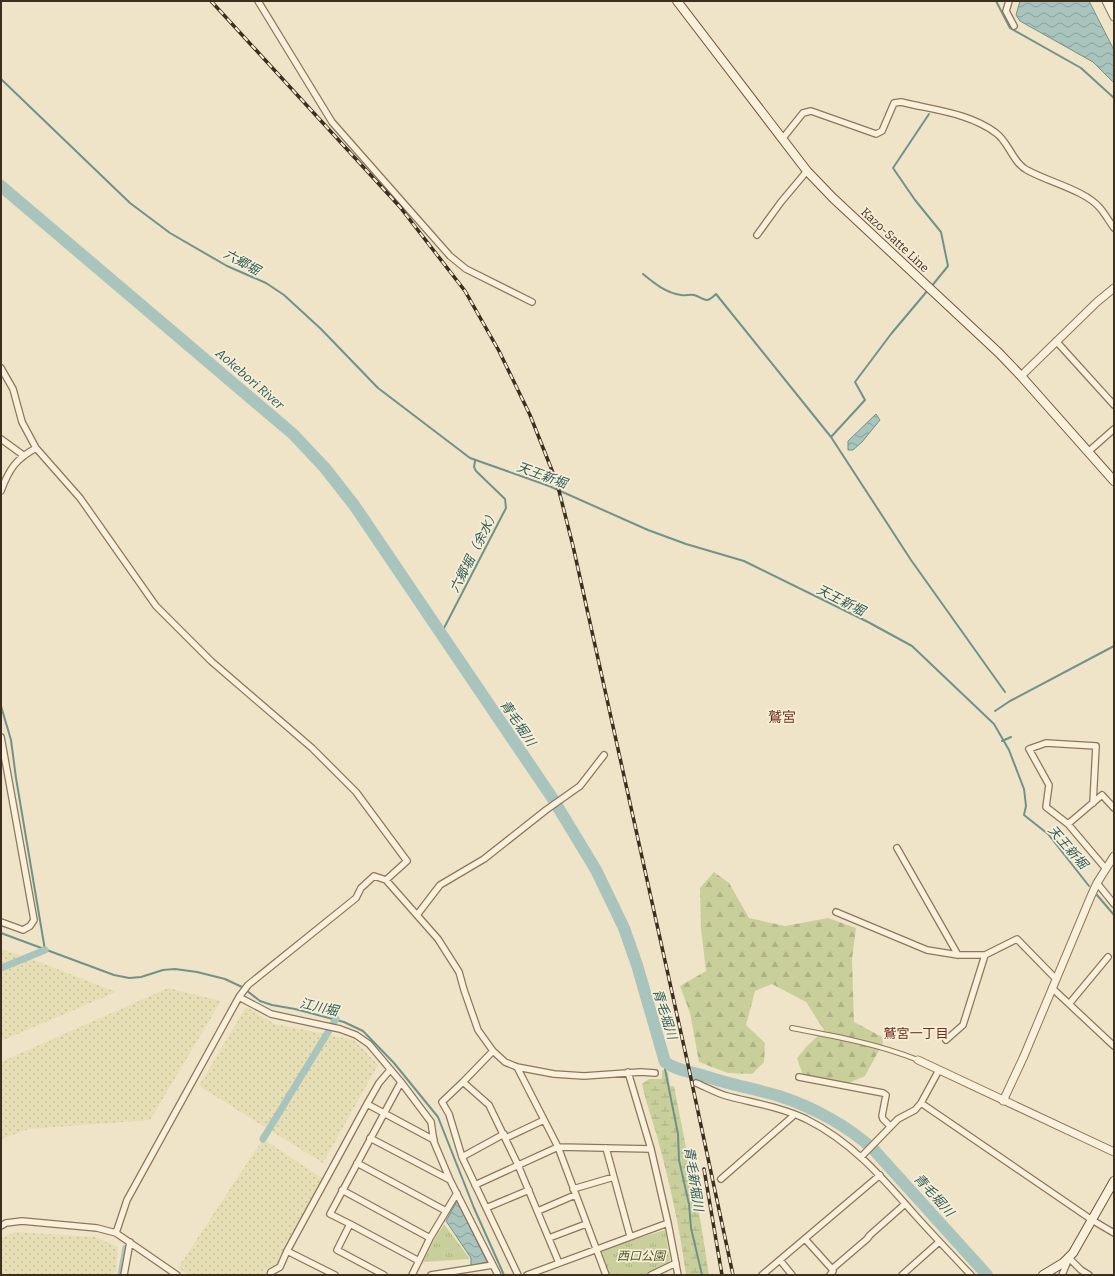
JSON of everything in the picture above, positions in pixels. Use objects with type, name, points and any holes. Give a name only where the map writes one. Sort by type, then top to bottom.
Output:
[{"type":"main road","name":"Kazo-Satte Line","points":[[677,1],[807,171],[833,198],[972,327],[1021,376],[1114,481]]},
{"type":"main road","points":[[1044,1275],[1063,1263],[1073,1253],[1114,1180]]},
{"type":"street","points":[[258,1],[332,122],[450,256],[466,269],[532,302]]},
{"type":"street","points":[[1009,1],[1006,11],[1014,26]]},
{"type":"street","points":[[1106,1],[1114,17]]},
{"type":"street","points":[[783,138],[803,113],[811,111],[876,134],[882,131],[894,103],[901,102],[962,116],[976,120],[998,134],[1015,159],[1026,170],[1088,198],[1100,207],[1114,228]]},
{"type":"street","points":[[758,235],[781,202],[807,171]]},
{"type":"street","points":[[1021,376],[1097,302],[1114,288]]},
{"type":"street","points":[[1056,341],[1114,405]]},
{"type":"street","points":[[1,368],[13,390],[22,422],[36,448],[80,498],[156,606],[211,661],[312,748],[356,792],[407,861],[386,880]]},
{"type":"street","points":[[1088,452],[1114,429]]},
{"type":"street","points":[[1,438],[23,455]]},
{"type":"street","points":[[1,491],[16,461],[23,455],[36,448]]},
{"type":"street","points":[[1,737],[34,920],[30,926],[23,930],[1,922]]},
{"type":"street","points":[[1093,803],[1096,746],[1046,743],[1029,749],[1049,786],[1046,807],[1068,824],[1106,869]]},
{"type":"street","points":[[417,916],[440,885],[484,859],[546,810],[583,784],[604,755]]},
{"type":"street","points":[[1068,824],[1102,795],[1114,808]]},
{"type":"street","points":[[897,848],[958,955]]},
{"type":"street","points":[[1003,1101],[1024,1056],[1097,883],[1114,856]]},
{"type":"street","points":[[116,1232],[126,1200],[239,997],[248,985],[356,898],[361,888],[374,876],[386,880],[438,939],[459,972],[478,1030],[493,1051],[505,1062],[517,1067],[554,1074],[584,1076],[628,1072],[655,1073]]},
{"type":"street","points":[[1097,883],[1114,904]]},
{"type":"street","points":[[836,912],[927,950],[958,955],[985,955],[1017,939],[1056,979]]},
{"type":"street","points":[[946,1040],[963,1025],[985,955]]},
{"type":"street","points":[[1069,1004],[1108,957]]},
{"type":"street","points":[[1052,988],[1114,1046]]},
{"type":"street","points":[[239,997],[271,1014],[340,1029],[356,1035],[370,1044],[401,1082],[430,1122],[434,1140],[450,1180],[498,1275]]},
{"type":"street","points":[[792,1028],[839,1037],[890,1050],[918,1060],[1114,1152]]},
{"type":"street","points":[[493,1051],[442,1102],[449,1114],[462,1157],[518,1275]]},
{"type":"street","points":[[517,1067],[558,1148],[606,1275]]},
{"type":"street","points":[[270,1275],[271,1272],[280,1267],[287,1251],[367,1104],[379,1083],[390,1070]]},
{"type":"street","points":[[863,1156],[890,1126],[898,1119],[915,1110],[921,1103],[939,1070]]},
{"type":"street","points":[[628,1072],[651,1149],[678,1275]]},
{"type":"street","points":[[799,1077],[883,1093],[886,1095],[882,1116],[890,1126]]},
{"type":"street","points":[[401,1082],[330,1214],[418,1261]]},
{"type":"street","points":[[463,1082],[489,1105],[518,1165],[559,1262]]},
{"type":"street","points":[[696,1083],[727,1096],[771,1106],[794,1114],[847,1144],[863,1156],[939,1242],[971,1275]]},
{"type":"street","points":[[921,1103],[1092,1220],[1114,1233]]},
{"type":"street","points":[[367,1104],[434,1140]]},
{"type":"street","points":[[721,1179],[794,1114]]},
{"type":"street","points":[[462,1157],[505,1136],[544,1120]]},
{"type":"street","points":[[370,1138],[450,1180]]},
{"type":"street","points":[[475,1185],[558,1148],[651,1149]]},
{"type":"street","points":[[606,1148],[630,1236]]},
{"type":"street","points":[[357,1163],[446,1211]]},
{"type":"street","points":[[762,1275],[880,1176]]},
{"type":"street","points":[[538,1211],[574,1192],[614,1177]]},
{"type":"street","points":[[342,1190],[430,1238]]},
{"type":"street","points":[[486,1208],[529,1190]]},
{"type":"street","points":[[412,1275],[430,1238],[457,1192]]},
{"type":"street","points":[[830,1275],[833,1271],[832,1269],[905,1204]]},
{"type":"street","points":[[1,1226],[22,1221],[97,1228],[116,1232],[177,1275]]},
{"type":"street","points":[[527,1275],[668,1223]]},
{"type":"street","points":[[350,1224],[337,1250],[374,1272],[384,1275]]},
{"type":"street","points":[[549,1238],[586,1224]]},
{"type":"street","points":[[805,1239],[832,1269]]},
{"type":"street","points":[[124,1275],[130,1242]]},
{"type":"street","points":[[902,1275],[939,1242]]},
{"type":"street","points":[[287,1251],[335,1275]]},
{"type":"street","points":[[1062,1275],[1068,1258],[1089,1275]]},
{"type":"street","points":[[780,1260],[792,1275]]},
{"type":"street","points":[[650,1275],[676,1264]]},
{"type":"street","points":[[431,1275],[493,1265]]},
{"type":"shaded area","points":[[1,949],[34,960],[116,992],[1,1041]]},
{"type":"shaded area","points":[[168,988],[221,1001],[150,1120],[29,1129],[1,1139],[1,1062]]},
{"type":"shaded area","points":[[246,1007],[275,1024],[354,1040],[378,1065],[323,1163],[199,1086]]},
{"type":"shaded area","points":[[263,1139],[323,1179],[277,1264],[264,1275],[189,1275],[178,1268]]},
{"type":"shaded area","points":[[16,1232],[95,1237],[118,1247],[116,1272],[109,1275],[1,1275],[1,1238]]},
{"type":"green space","points":[[714,872],[729,883],[749,918],[785,926],[828,918],[856,928],[852,959],[854,1022],[882,1037],[883,1043],[865,1076],[842,1086],[805,1081],[797,1058],[824,1030],[806,1002],[772,984],[755,991],[746,1025],[765,1043],[764,1062],[752,1074],[728,1073],[699,1062],[690,1013],[680,986],[706,971],[701,929],[700,888]]},
{"type":"green space","points":[[662,1070],[668,1072],[670,1086],[674,1086],[701,1224],[709,1275],[686,1275],[671,1190],[645,1098],[642,1084],[649,1079],[662,1079]]},
{"type":"green space","points":[[444,1224],[470,1259],[423,1262]]},
{"type":"green space","name":"西口公園","points":[[665,1230],[670,1260],[668,1264],[644,1275],[610,1275],[602,1252],[604,1249]]},
{"type":"water","points":[[1020,1],[1089,1],[1114,50],[1114,83],[1093,62],[1020,21],[1016,15]]},
{"type":"water","points":[[876,414],[880,420],[862,442],[853,450],[848,450],[848,441]]},
{"type":"water","points":[[457,1201],[487,1262],[471,1266],[471,1258],[446,1221]]},
{"type":"waterway","points":[[996,1],[1010,28],[1081,68],[1114,98]]},
{"type":"waterway","name":"天王新堀","points":[[1,79],[130,203],[170,233],[227,266],[266,283],[284,295],[321,329],[378,388],[470,458],[549,486],[648,530],[686,544],[744,561],[868,622],[912,646],[994,724],[1009,750],[1024,789],[1026,806],[1024,815],[1048,834],[1089,886]]},
{"type":"waterway","points":[[929,114],[893,168],[915,200],[941,232],[948,266],[931,287]]},
{"type":"waterway","name":"青毛堀川","points":[[1,186],[293,434],[325,468],[354,505],[553,799],[596,870],[624,928],[637,965],[665,1062],[680,1069],[792,1100],[830,1118],[841,1125],[874,1150],[987,1275]]},
{"type":"waterway","points":[[643,274],[660,287],[676,294],[694,295],[705,300],[716,294],[831,437]]},
{"type":"waterway","points":[[928,290],[891,334],[855,382],[865,400],[831,437],[911,560],[1005,692]]},
{"type":"waterway","name":"六郷堀（余水）","points":[[439,633],[443,630],[506,508],[505,499],[476,471],[474,467],[475,461]]},
{"type":"waterway","points":[[995,711],[1010,701],[1114,646]]},
{"type":"waterway","points":[[1,706],[11,740],[45,950]]},
{"type":"waterway","name":"天王新堀","points":[[1002,741],[1011,737]]},
{"type":"waterway","name":"天王新堀","points":[[1097,895],[1114,915]]},
{"type":"waterway","name":"江川堀","points":[[1,933],[114,975],[129,978],[141,977],[163,970],[175,969],[197,972],[225,979],[242,987],[260,1001],[344,1022],[363,1031],[394,1063],[438,1117],[474,1208],[504,1275]]},
{"type":"waterway","points":[[1,968],[45,950]]},
{"type":"waterway","points":[[263,1139],[336,1019]]},
{"type":"waterway","name":"青毛新堀川","points":[[665,1062],[665,1069],[678,1134],[679,1160],[689,1204],[691,1228],[702,1275]]},
{"type":"waterway","points":[[121,1275],[126,1248]]},
{"type":"railway","points":[[211,1],[400,207],[465,291],[499,351],[530,415],[557,483],[573,546],[733,1275]]},
{"type":"railway","points":[[704,1169],[722,1275]]},
{"type":"district","name":"鷲宮","points":[[782,717]]},
{"type":"district","name":"鷲宮一丁目","points":[[916,1033]]},
{"type":"water label","name":"六郷堀","points":[[242,262]]},
{"type":"water label","name":"Aokebori River","points":[[250,379]]}]
